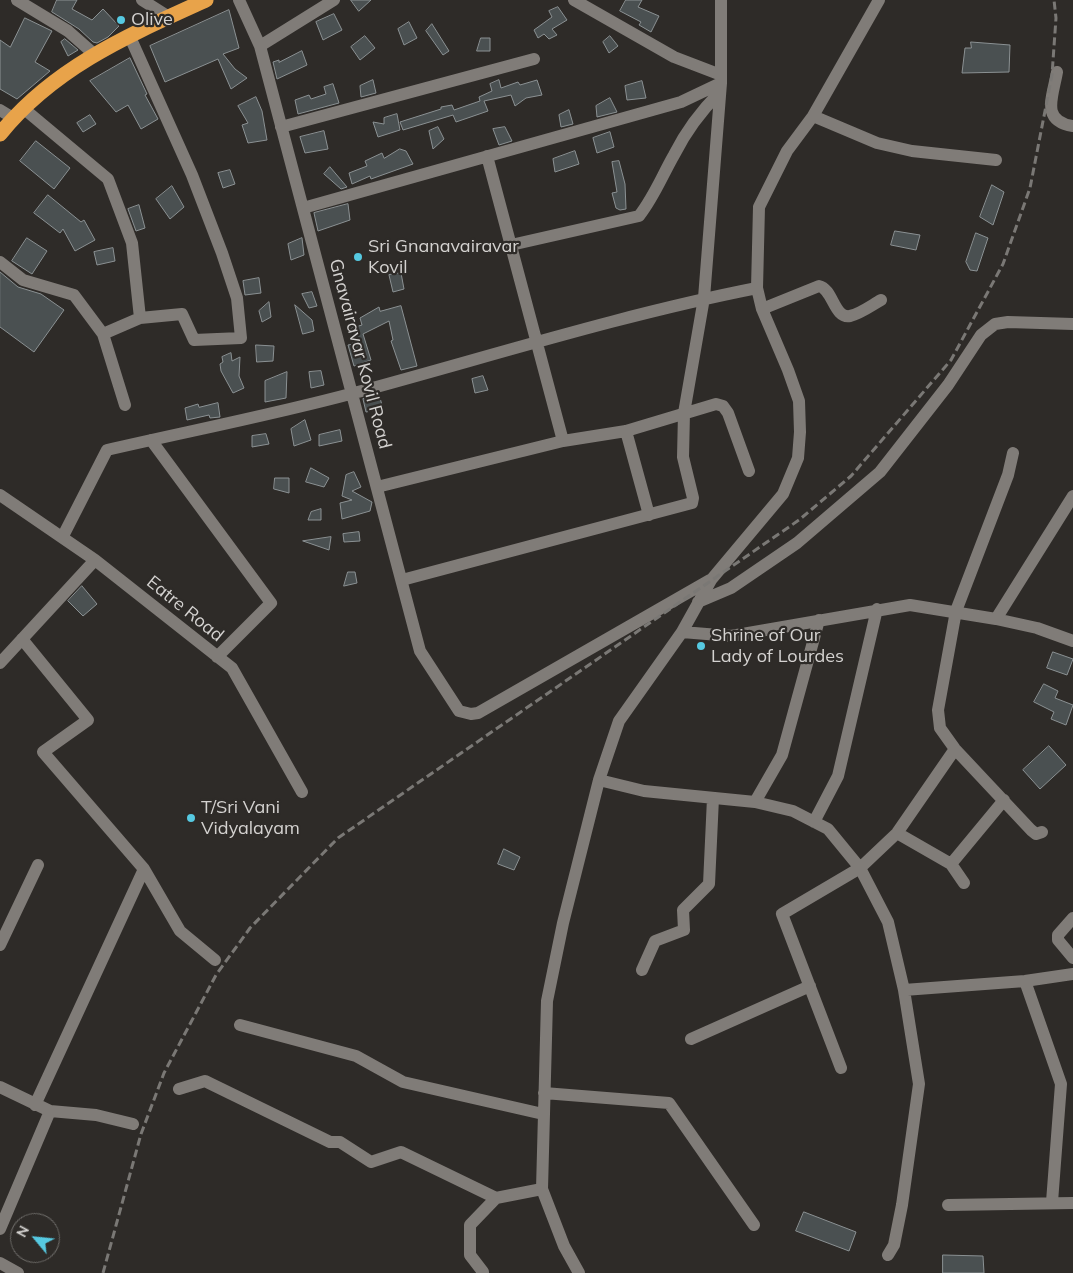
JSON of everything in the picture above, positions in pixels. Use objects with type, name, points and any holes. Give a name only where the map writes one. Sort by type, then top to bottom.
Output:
[{"type":"highway","points":[[0,134],[12,112],[60,76],[94,54],[206,0]]},
{"type":"street","points":[[17,0],[68,31],[94,54]]},
{"type":"street","points":[[142,0],[169,17]]},
{"type":"street","name":"Gnavairavar Kovil Road","points":[[239,0],[260,46],[420,651],[459,711],[471,714],[478,713],[711,580]]},
{"type":"street","points":[[260,46],[334,0]]},
{"type":"street","points":[[574,0],[720,83]]},
{"type":"street","points":[[402,580],[692,503],[683,457],[684,413],[704,298],[720,83],[721,0]]},
{"type":"street","points":[[580,1273],[564,1246],[542,1189],[542,1114],[546,1002],[563,924],[599,780],[619,721],[682,632],[711,580],[783,494],[798,458],[800,432],[799,400],[762,309],[757,288],[759,207],[787,151],[813,116],[879,0]]},
{"type":"street","points":[[104,334],[140,318],[182,314],[194,340],[241,338],[237,298],[222,253],[192,175],[130,37]]},
{"type":"street","points":[[281,127],[534,59]]},
{"type":"street","points":[[1057,72],[1052,100],[1052,115],[1059,123],[1073,126]]},
{"type":"street","points":[[303,208],[681,102],[720,83]]},
{"type":"street","points":[[511,245],[639,216],[650,202],[674,154],[699,112],[720,83]]},
{"type":"street","points":[[12,112],[108,179],[132,243],[140,318]]},
{"type":"street","points":[[813,116],[878,143],[912,151],[996,160]]},
{"type":"street","points":[[488,156],[563,441]]},
{"type":"street","points":[[0,262],[23,280],[74,295],[104,334],[125,406]]},
{"type":"street","points":[[762,309],[818,286],[829,292],[839,312],[844,316],[851,316],[882,300]]},
{"type":"street","points":[[63,536],[107,450],[352,394],[537,341],[704,298],[757,288]]},
{"type":"street","points":[[698,602],[731,588],[797,543],[880,472],[948,385],[981,335],[995,324],[1008,322],[1073,324]]},
{"type":"street","points":[[377,488],[563,441],[626,431],[716,404],[723,406],[728,413],[749,471]]},
{"type":"street","points":[[626,431],[649,515]]},
{"type":"street","points":[[151,440],[271,603],[217,657]]},
{"type":"street","points":[[1013,454],[1008,475],[956,611],[938,710],[940,728],[955,749],[1031,830],[1036,834],[1042,832]]},
{"type":"street","name":"Eatre Road","points":[[0,495],[63,536],[232,668],[302,792]]},
{"type":"street","points":[[996,619],[1073,496]]},
{"type":"street","points":[[0,663],[95,560]]},
{"type":"street","points":[[682,632],[731,636],[877,609],[910,605],[956,611],[1037,628],[1073,641]]},
{"type":"street","points":[[814,822],[838,776],[877,609]]},
{"type":"street","points":[[755,802],[782,755],[820,620]]},
{"type":"street","points":[[22,639],[88,720],[43,752],[144,869],[180,931],[215,960]]},
{"type":"street","points":[[841,1068],[782,914],[860,868],[897,833],[955,749]]},
{"type":"street","points":[[599,780],[644,792],[755,802],[793,811],[828,829],[860,868],[888,922],[904,990],[919,1084],[902,1205],[894,1245],[888,1255]]},
{"type":"street","points":[[642,970],[656,941],[684,930],[683,910],[708,884],[712,798]]},
{"type":"street","points":[[951,864],[1004,800]]},
{"type":"street","points":[[897,833],[951,864],[964,883]]},
{"type":"street","points":[[0,945],[38,865]]},
{"type":"street","points":[[35,1105],[144,869]]},
{"type":"street","points":[[1073,918],[1058,935],[1058,940],[1073,958]]},
{"type":"street","points":[[904,990],[1026,982],[1073,974]]},
{"type":"street","points":[[1026,982],[1061,1084],[1052,1202]]},
{"type":"street","points":[[691,1038],[810,986]]},
{"type":"street","points":[[240,1026],[356,1056],[403,1082],[542,1114]]},
{"type":"street","points":[[179,1089],[205,1081],[330,1142],[340,1142],[371,1162],[401,1152],[496,1198]]},
{"type":"street","points":[[0,1087],[35,1105],[50,1110],[96,1115],[133,1124]]},
{"type":"street","points":[[544,1093],[669,1104],[754,1225]]},
{"type":"street","points":[[0,1229],[50,1110]]},
{"type":"street","points":[[483,1272],[470,1255],[470,1224],[496,1198],[542,1189]]},
{"type":"street","points":[[948,1205],[1073,1203]]},
{"type":"street","points":[[0,1263],[18,1273]]},
{"type":"building","points":[[57,0],[77,0],[72,9],[92,20],[103,9],[119,26],[108,37],[97,43],[93,42],[79,29],[52,12]]},
{"type":"building","points":[[351,0],[371,0],[359,11]]},
{"type":"building","points":[[626,0],[642,0],[638,7],[659,16],[651,32],[639,25],[641,22],[620,11]]},
{"type":"building","points":[[558,7],[567,20],[552,29],[557,35],[549,39],[544,34],[538,38],[534,30],[552,17],[549,11]]},
{"type":"building","points":[[229,10],[239,48],[223,54],[235,69],[247,78],[231,89],[218,59],[165,82],[150,46]]},
{"type":"building","points":[[334,14],[342,30],[323,40],[316,22]]},
{"type":"building","points":[[25,18],[52,31],[35,62],[50,71],[17,99],[0,89],[0,40],[10,47]]},
{"type":"building","points":[[409,22],[417,38],[404,45],[398,29]]},
{"type":"building","points":[[432,24],[449,51],[443,55],[426,31]]},
{"type":"building","points":[[365,36],[375,48],[360,60],[351,47]]},
{"type":"building","points":[[610,36],[618,46],[609,53],[603,42]]},
{"type":"building","points":[[481,38],[490,38],[490,51],[477,51]]},
{"type":"building","points":[[65,39],[78,50],[68,56],[61,42]]},
{"type":"building","points":[[971,42],[1010,45],[1009,72],[962,73],[965,48],[971,48]]},
{"type":"building","points":[[302,51],[307,65],[277,79],[273,62],[279,60],[279,62]]},
{"type":"building","points":[[130,58],[147,94],[145,95],[158,119],[141,129],[128,105],[116,112],[90,81]]},
{"type":"building","points":[[373,80],[376,93],[361,97],[360,86]]},
{"type":"building","points":[[499,80],[501,88],[518,82],[520,85],[537,80],[542,95],[526,98],[515,106],[511,95],[484,101],[488,111],[456,122],[453,115],[403,130],[400,122],[441,109],[441,107],[452,105],[454,110],[480,101],[479,97],[492,91],[490,84]]},
{"type":"building","points":[[642,81],[646,98],[627,100],[625,86]]},
{"type":"building","points":[[333,84],[339,103],[298,114],[295,100],[309,95],[311,99],[326,94],[324,87]]},
{"type":"building","points":[[256,97],[262,111],[267,140],[248,143],[242,125],[248,123],[238,106]]},
{"type":"building","points":[[610,98],[617,112],[597,117],[596,106]]},
{"type":"building","points":[[569,110],[573,124],[561,127],[559,115]]},
{"type":"building","points":[[397,114],[400,130],[378,137],[373,122],[384,124],[384,118]]},
{"type":"building","points":[[90,115],[96,124],[83,132],[77,123]]},
{"type":"building","points":[[438,127],[444,139],[433,149],[429,131]]},
{"type":"building","points":[[505,127],[512,141],[499,145],[493,129]]},
{"type":"building","points":[[324,131],[328,149],[305,153],[300,137]]},
{"type":"building","points":[[610,132],[614,147],[597,153],[593,138]]},
{"type":"building","points":[[36,141],[70,168],[54,189],[20,161]]},
{"type":"building","points":[[400,149],[406,151],[413,164],[371,179],[370,176],[352,184],[349,173],[367,166],[365,161],[382,153],[384,158]]},
{"type":"building","points":[[575,151],[579,164],[555,172],[553,159]]},
{"type":"building","points":[[619,161],[625,184],[626,209],[620,210],[616,208],[612,193],[617,192],[612,162]]},
{"type":"building","points":[[330,167],[347,187],[341,189],[324,174]]},
{"type":"building","points":[[230,170],[235,184],[223,188],[218,173]]},
{"type":"building","points":[[992,185],[1004,192],[993,225],[980,217]]},
{"type":"building","points":[[172,186],[184,207],[170,219],[156,199]]},
{"type":"building","points":[[48,195],[81,222],[84,220],[95,240],[75,251],[63,229],[60,233],[34,213]]},
{"type":"building","points":[[348,204],[350,220],[318,231],[314,213]]},
{"type":"building","points":[[139,205],[145,228],[136,231],[128,209]]},
{"type":"building","points":[[895,231],[920,235],[916,250],[891,245]]},
{"type":"building","points":[[976,233],[988,238],[977,271],[970,270],[966,262]]},
{"type":"building","points":[[27,238],[47,251],[32,274],[12,261]]},
{"type":"building","points":[[302,238],[304,255],[291,260],[288,244]]},
{"type":"building","points":[[113,248],[115,261],[97,265],[94,252]]},
{"type":"building","points":[[0,272],[18,287],[41,294],[64,310],[34,352],[0,327]]},
{"type":"building","points":[[401,273],[404,289],[393,292],[389,275]]},
{"type":"building","points":[[259,278],[261,293],[245,295],[243,281]]},
{"type":"building","points":[[312,292],[317,306],[309,308],[302,294]]},
{"type":"building","points":[[269,302],[271,317],[262,322],[259,311]]},
{"type":"building","points":[[295,305],[312,320],[314,331],[303,334]]},
{"type":"building","points":[[401,306],[417,366],[401,370],[391,341],[393,340],[389,321],[363,334],[371,360],[354,366],[348,345],[353,344],[349,329],[362,325],[360,318],[379,307],[380,311]]},
{"type":"building","points":[[256,345],[274,346],[273,361],[257,362]]},
{"type":"building","points":[[231,353],[232,361],[240,357],[239,376],[244,388],[233,393],[221,371],[220,364],[223,362],[222,357]]},
{"type":"building","points":[[321,371],[324,385],[311,388],[309,372]]},
{"type":"building","points":[[287,372],[286,398],[265,402],[265,381]]},
{"type":"building","points":[[483,376],[488,390],[475,393],[472,379]]},
{"type":"building","points":[[379,394],[383,409],[366,412],[363,399]]},
{"type":"building","points":[[218,403],[220,417],[210,418],[209,415],[187,420],[185,408],[198,404],[199,407]]},
{"type":"building","points":[[305,420],[311,440],[294,446],[291,429]]},
{"type":"building","points":[[340,430],[342,441],[319,446],[319,435]]},
{"type":"building","points":[[266,434],[269,444],[252,447],[252,436]]},
{"type":"building","points":[[311,468],[329,478],[324,487],[306,482]]},
{"type":"building","points":[[354,472],[361,487],[352,491],[372,502],[370,511],[342,519],[340,503],[352,500],[342,496],[346,475]]},
{"type":"building","points":[[275,478],[289,478],[289,493],[274,489]]},
{"type":"building","points":[[321,509],[321,520],[308,520],[311,512]]},
{"type":"building","points":[[359,532],[360,541],[344,542],[343,534]]},
{"type":"building","points":[[331,537],[329,550],[303,541]]},
{"type":"building","points":[[348,572],[355,572],[357,583],[344,586]]},
{"type":"building","points":[[82,586],[97,604],[83,616],[68,601]]},
{"type":"building","points":[[1053,652],[1073,659],[1067,675],[1047,668]]},
{"type":"building","points":[[1044,684],[1058,691],[1055,698],[1073,705],[1066,725],[1051,719],[1054,712],[1034,702]]},
{"type":"building","points":[[1049,746],[1066,765],[1040,789],[1023,770]]},
{"type":"building","points":[[504,849],[520,857],[514,870],[498,864]]},
{"type":"building","points":[[804,1212],[856,1232],[849,1251],[796,1231]]},
{"type":"building","points":[[943,1255],[983,1256],[984,1273],[943,1273]]},
{"type":"railway","points":[[103,1273],[141,1134],[164,1073],[216,975],[250,928],[338,838],[799,520],[851,476],[951,360],[1003,264],[1030,188],[1052,75],[1056,18],[1054,0]]},
{"type":"place","name":"Olive","points":[[121,20]]},
{"type":"place","name":"Sri Gnanavairavar Kovil","points":[[358,257]]},
{"type":"place","name":"Shrine of Our Lady of Lourdes","points":[[701,646]]},
{"type":"place","name":"T/Sri Vani Vidyalayam","points":[[191,818]]}]
